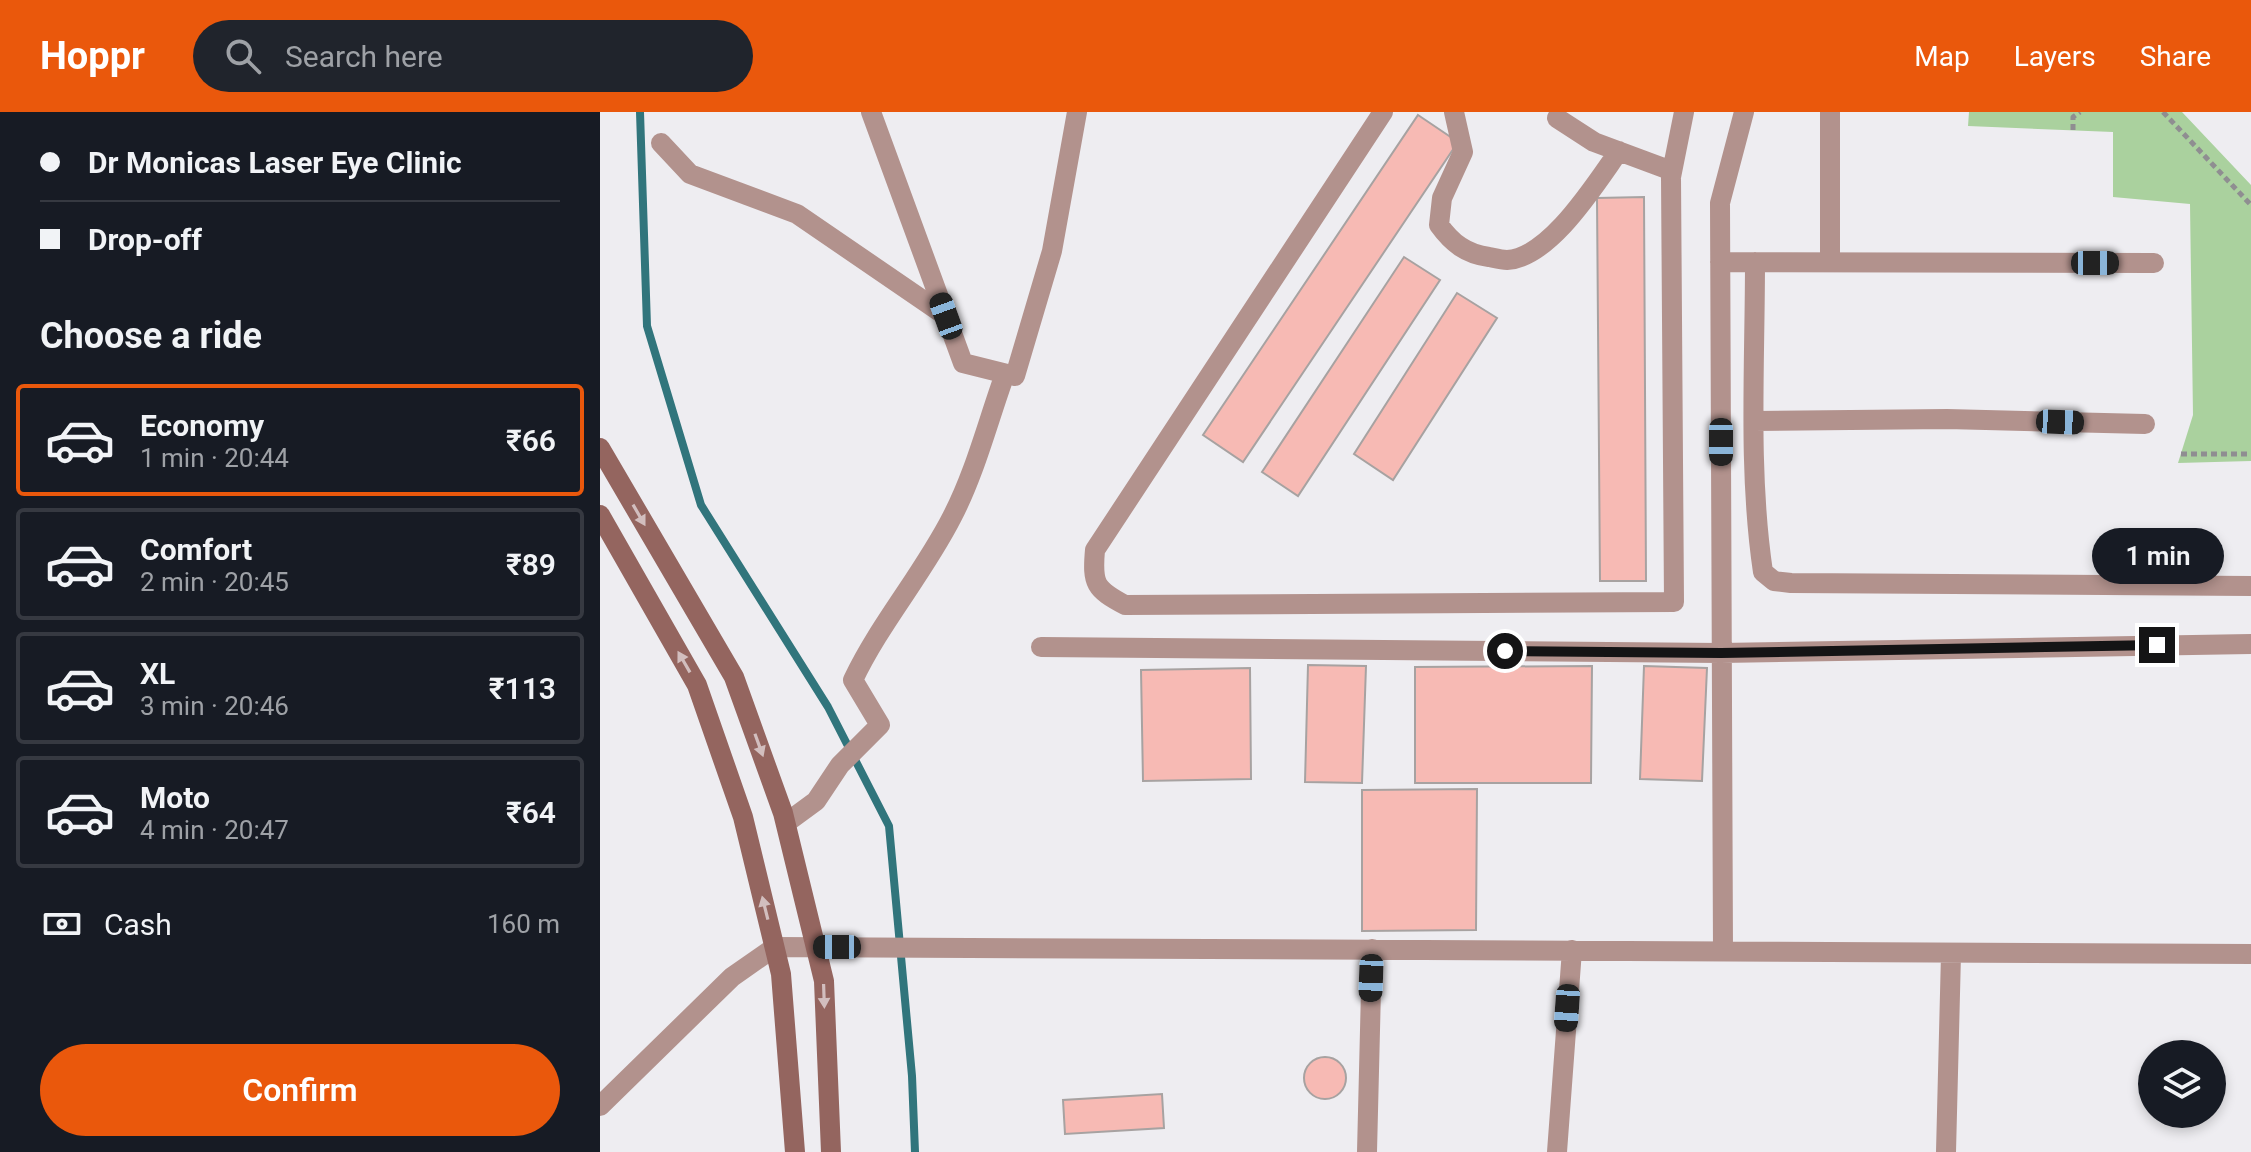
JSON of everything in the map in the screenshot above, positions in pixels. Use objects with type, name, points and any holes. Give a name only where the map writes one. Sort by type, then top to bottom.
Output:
[{"type":"street","points":[[871,112],[963,363],[1015,376],[1052,251],[1077,112]]},
{"type":"street","points":[[1383,112],[1095,550],[1093,575],[1101,593],[1125,605],[1674,602],[1672,171],[1684,112]]},
{"type":"street","points":[[1454,112],[1463,152],[1442,198],[1439,225],[1453,244],[1480,256],[1509,260],[1539,248],[1566,222],[1619,151]]},
{"type":"street","points":[[1723,951],[1720,203],[1744,112]]},
{"type":"street","points":[[1830,112],[1830,262]]},
{"type":"street","points":[[1557,118],[1594,142],[1672,171]]},
{"type":"street","points":[[661,143],[690,174],[797,214],[946,316]]},
{"type":"street","points":[[1720,262],[2154,263]]},
{"type":"street","points":[[1755,262],[1754,421],[1758,539],[1763,572],[1774,581],[2251,586]]},
{"type":"street","points":[[786,823],[816,801],[840,765],[880,725],[853,680],[953,516],[1005,374]]},
{"type":"street","points":[[1754,421],[1947,419],[2145,424]]},
{"type":"street","points":[[600,448],[734,677],[786,823],[824,981],[831,1152]]},
{"type":"street","points":[[600,515],[697,685],[743,817],[781,974],[795,1152]]},
{"type":"street","points":[[1041,647],[1721,653],[2251,644]]},
{"type":"street","points":[[600,1106],[732,977],[775,947],[2251,954]]},
{"type":"street","points":[[1367,1152],[1372,949]]},
{"type":"street","points":[[1557,1152],[1572,950]]},
{"type":"street","points":[[1946,1152],[1951,954]]},
{"type":"path","points":[[2073,130],[2073,117],[2080,112]]},
{"type":"path","points":[[2163,112],[2251,205]]},
{"type":"path","points":[[2181,454],[2251,454]]},
{"type":"green space","points":[[1969,112],[2182,112],[2251,185],[2251,461],[2178,463],[2193,415],[2190,204],[2113,197],[2113,132],[1968,126]]},
{"type":"building","points":[[1418,115],[1458,142],[1243,462],[1203,435]]},
{"type":"building","points":[[1644,197],[1646,581],[1600,581],[1597,198]]},
{"type":"building","points":[[1404,257],[1440,280],[1298,496],[1262,472]]},
{"type":"building","points":[[1457,293],[1497,318],[1393,480],[1354,454]]},
{"type":"building","points":[[1308,665],[1366,666],[1362,783],[1305,782]]},
{"type":"building","points":[[1592,666],[1591,783],[1415,783],[1415,667]]},
{"type":"building","points":[[1644,666],[1707,668],[1702,781],[1640,779]]},
{"type":"building","points":[[1250,668],[1251,779],[1143,781],[1141,670]]},
{"type":"building","points":[[1477,789],[1476,930],[1362,931],[1362,790]]},
{"type":"building","points":[[1325,1057],[1340,1063],[1346,1078],[1340,1093],[1325,1099],[1310,1093],[1304,1078],[1310,1063]]},
{"type":"building","points":[[1162,1094],[1164,1128],[1065,1134],[1063,1100]]},
{"type":"waterway","points":[[640,112],[647,326],[701,505],[828,707],[889,826],[912,1076],[915,1152]]},
{"type":"route","points":[[1505,651],[1721,653],[2157,645]]}]
